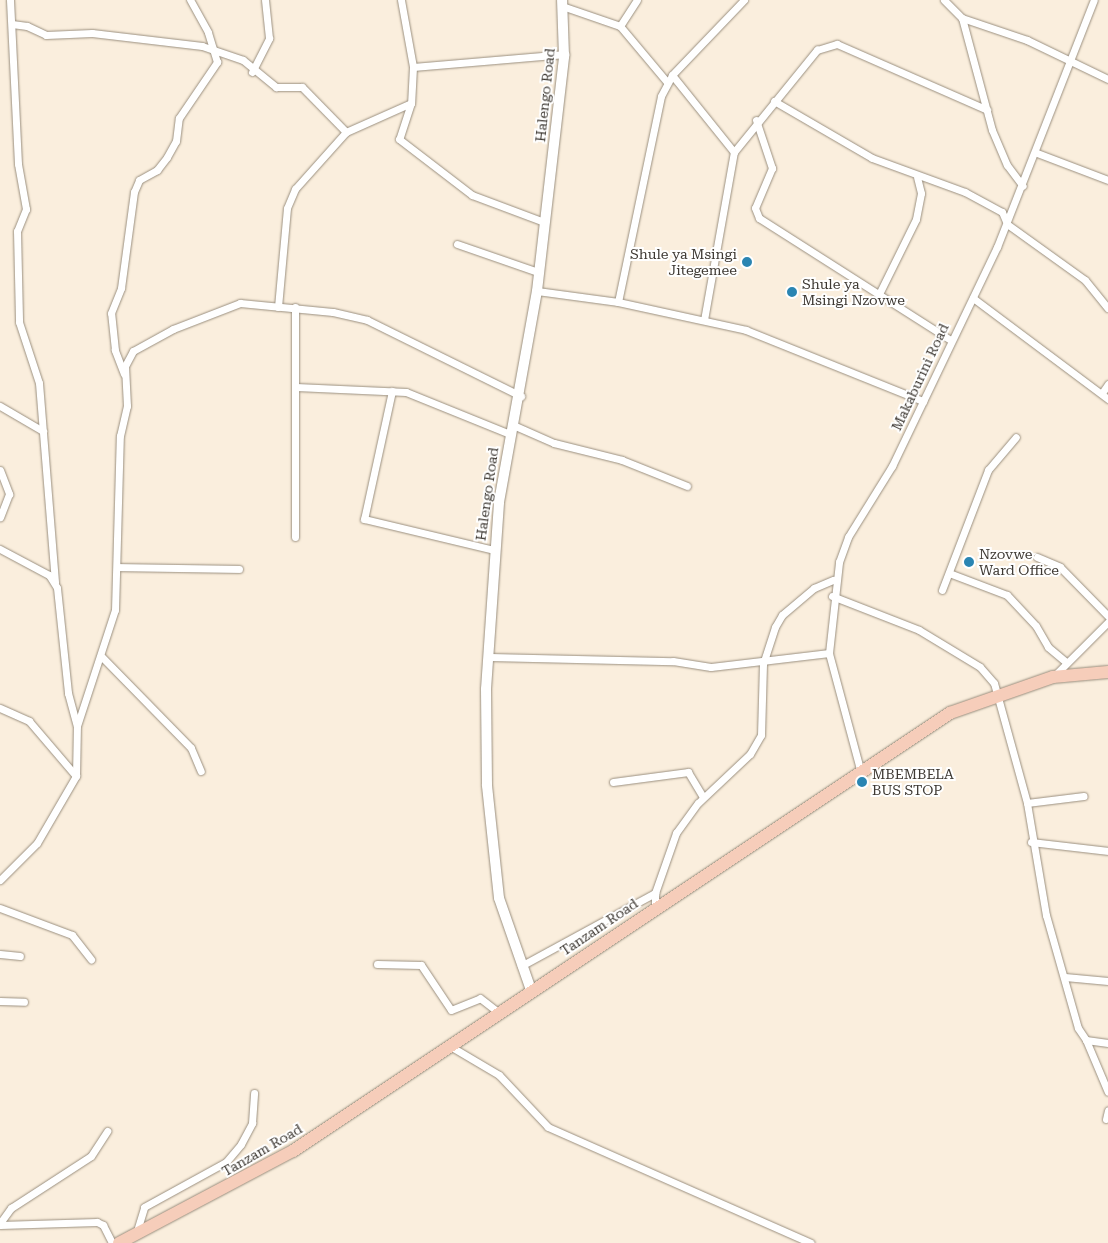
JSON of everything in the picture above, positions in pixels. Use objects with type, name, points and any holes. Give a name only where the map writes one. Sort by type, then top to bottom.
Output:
[{"type":"highway","name":"Tanzam Road","points":[[128,1240],[293,1151],[860,769],[950,713],[999,692],[1052,677],[1108,672]]},
{"type":"street","points":[[0,880],[37,844],[76,776],[77,726],[55,582],[38,376],[19,322],[17,231],[26,209],[18,164],[10,0]]},
{"type":"street","points":[[124,375],[115,350],[111,313],[121,288],[134,192],[139,180],[157,170],[167,157],[176,141],[179,118],[216,69],[216,52],[190,0]]},
{"type":"street","points":[[252,72],[269,38],[265,0]]},
{"type":"street","points":[[401,0],[413,67],[412,103],[399,135],[408,149],[472,195],[544,222]]},
{"type":"street","points":[[620,26],[637,0]]},
{"type":"street","points":[[618,302],[667,82],[672,74],[744,0]]},
{"type":"street","points":[[937,0],[951,7]]},
{"type":"street","points":[[944,0],[962,18],[1069,60],[1108,79]]},
{"type":"street","name":"Makaburini Road","points":[[860,769],[828,652],[833,580],[848,537],[892,466],[923,401],[949,339],[973,298],[1007,224],[1037,153],[1069,60],[1094,0]]},
{"type":"street","points":[[562,3],[620,26],[667,82]]},
{"type":"street","name":"Halengo Road","points":[[531,990],[521,966],[495,874],[485,749],[494,550],[512,429],[521,396],[536,291],[564,54],[562,3]]},
{"type":"street","points":[[962,18],[1000,152],[1023,186]]},
{"type":"street","points":[[12,24],[27,26],[46,35],[134,37],[216,52],[242,60],[252,72],[276,86],[302,87],[346,132]]},
{"type":"street","points":[[704,320],[734,152],[756,120],[817,50],[836,44],[987,110]]},
{"type":"street","points":[[413,67],[564,54]]},
{"type":"street","points":[[672,74],[734,152]]},
{"type":"street","points":[[774,101],[856,150],[917,177],[993,206],[1002,212],[1007,224],[1085,280],[1108,308]]},
{"type":"street","points":[[278,307],[288,202],[323,153],[346,132],[412,103]]},
{"type":"street","points":[[756,120],[772,168],[755,208],[759,218],[880,292],[949,339]]},
{"type":"street","points":[[1037,153],[1108,180]]},
{"type":"street","points":[[880,292],[916,219],[921,193],[917,177]]},
{"type":"street","points":[[456,244],[538,272]]},
{"type":"street","points":[[536,291],[618,302],[704,320],[775,340],[923,401]]},
{"type":"street","points":[[973,298],[1108,399]]},
{"type":"street","points":[[77,726],[102,657],[115,610],[124,375],[133,352],[206,314],[240,303],[295,307],[367,320],[521,396]]},
{"type":"street","points":[[295,307],[295,537]]},
{"type":"street","points":[[1102,393],[1108,384]]},
{"type":"street","points":[[296,387],[392,391],[414,394],[554,443],[622,460],[688,486]]},
{"type":"street","points":[[392,391],[364,519],[494,550]]},
{"type":"street","points":[[0,406],[43,431]]},
{"type":"street","points":[[942,590],[988,470],[1016,437]]},
{"type":"street","points":[[0,470],[9,494],[0,517]]},
{"type":"street","points":[[0,549],[55,582]]},
{"type":"street","points":[[1037,557],[1060,567],[1108,616]]},
{"type":"street","points":[[117,567],[239,568]]},
{"type":"street","points":[[950,573],[1007,596],[1036,626],[1048,647],[1066,662]]},
{"type":"street","points":[[655,908],[655,893],[676,833],[704,797],[750,754],[761,735],[762,664],[782,615],[814,588],[833,580]]},
{"type":"street","points":[[832,596],[919,630],[980,667],[999,692],[1027,803],[1031,842],[1078,1028],[1086,1040],[1108,1092]]},
{"type":"street","points":[[1052,677],[1108,622]]},
{"type":"street","points":[[490,657],[673,661],[711,667],[762,664],[828,652]]},
{"type":"street","points":[[102,657],[191,748],[201,771]]},
{"type":"street","points":[[0,708],[29,721],[76,776]]},
{"type":"street","points":[[613,782],[688,772],[704,797]]},
{"type":"street","points":[[1027,803],[1084,796]]},
{"type":"street","points":[[1031,842],[1108,851]]},
{"type":"street","points":[[521,966],[655,893]]},
{"type":"street","points":[[0,908],[72,935],[91,959]]},
{"type":"street","points":[[0,954],[20,956]]},
{"type":"street","points":[[377,964],[421,965],[452,1010],[480,998],[499,1013]]},
{"type":"street","points":[[1065,977],[1108,981]]},
{"type":"street","points":[[0,1001],[24,1002]]},
{"type":"street","points":[[1086,1040],[1108,1043]]},
{"type":"street","points":[[450,1046],[499,1075],[548,1127],[811,1243]]},
{"type":"street","points":[[128,1240],[144,1207],[226,1162],[241,1144],[252,1123],[254,1092]]},
{"type":"street","points":[[1106,1119],[1108,1110]]},
{"type":"street","points":[[0,1224],[11,1208],[91,1156],[107,1131]]},
{"type":"street","points":[[0,1224],[97,1222],[104,1225],[112,1243]]},
{"type":"place","name":"Shule ya Msingi Jitegemee","points":[[747,262]]},
{"type":"place","name":"Shule ya Msingi Nzovwe","points":[[792,292]]},
{"type":"place","name":"Nzovwe Ward Office","points":[[969,562]]},
{"type":"place","name":"MBEMBELA BUS STOP","points":[[862,782]]}]
